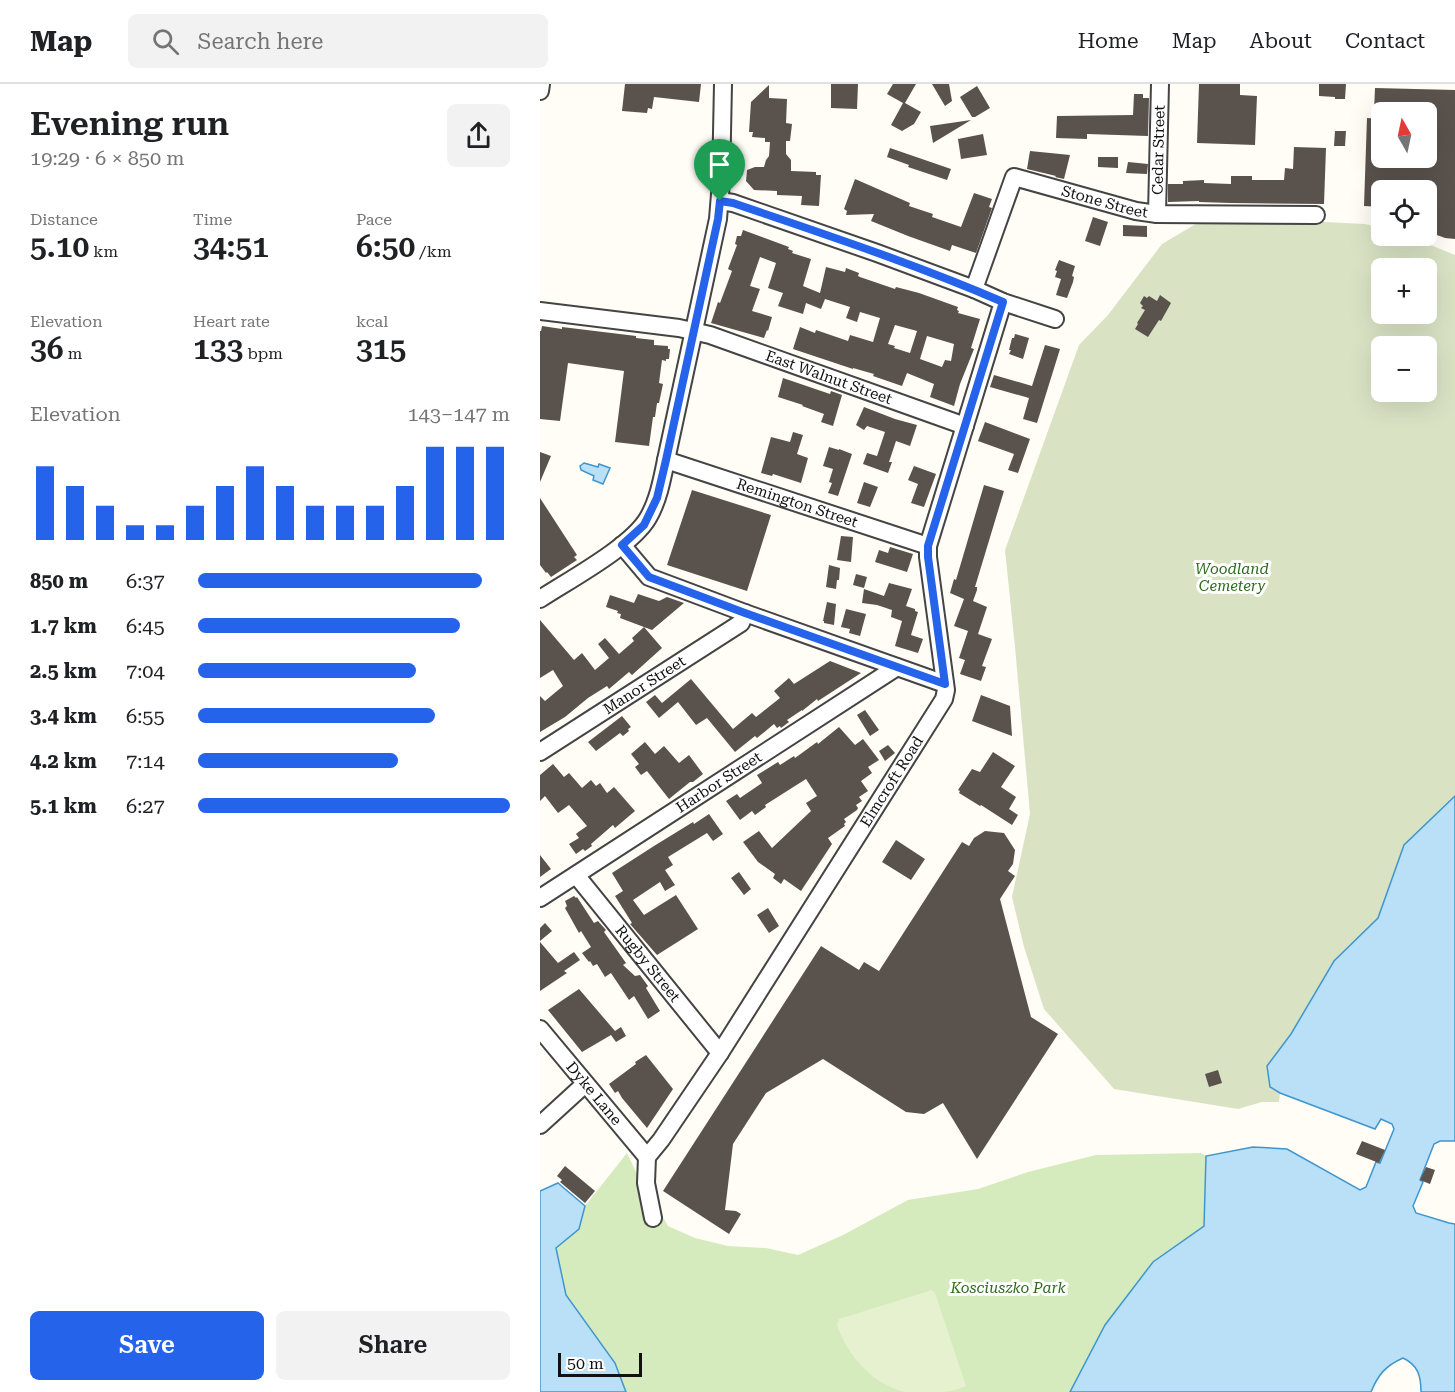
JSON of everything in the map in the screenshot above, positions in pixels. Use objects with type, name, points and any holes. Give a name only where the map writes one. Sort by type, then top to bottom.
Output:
[{"type":"street","points":[[540,91],[541,84]]},
{"type":"street","points":[[540,599],[622,545],[639,530],[649,517],[657,498],[718,219],[723,84]]},
{"type":"street","name":"Cedar Street","points":[[1157,214],[1160,84]]},
{"type":"street","name":"Stone Street","points":[[974,289],[1014,177],[1136,211],[1157,214],[1316,215]]},
{"type":"street","points":[[720,201],[733,203],[800,226],[974,289],[1003,302],[1055,319]]},
{"type":"street","name":"Elmcroft Road","points":[[647,1157],[720,1053],[944,699],[946,690],[928,546],[1003,302]]},
{"type":"street","name":"East Walnut Street","points":[[540,311],[694,331],[965,426]]},
{"type":"street","name":"Remington Street","points":[[666,460],[928,546]]},
{"type":"street","points":[[622,545],[649,577],[945,684]]},
{"type":"street","name":"Manor Street","points":[[540,752],[741,623],[745,613]]},
{"type":"street","name":"Harbor Street","points":[[540,898],[897,667]]},
{"type":"street","name":"Rugby Street","points":[[576,875],[720,1053]]},
{"type":"street","name":"Dyke Lane","points":[[540,1029],[647,1157]]},
{"type":"street","points":[[540,1125],[585,1084]]},
{"type":"street","points":[[647,1157],[646,1184],[653,1218]]},
{"type":"green space","name":"Woodland Cemetery","points":[[1224,217],[1365,224],[1371,226],[1371,246],[1433,246],[1455,255],[1455,796],[1404,845],[1378,918],[1334,961],[1291,1034],[1267,1066],[1270,1087],[1280,1093],[1279,1102],[1262,1102],[1238,1109],[1114,1089],[1044,1009],[1024,947],[1012,897],[1030,814],[1005,550],[1079,345],[1108,315],[1162,244],[1194,225]]},
{"type":"green space","name":"Kosciuszko Park","points":[[627,1153],[668,1226],[695,1238],[728,1246],[766,1248],[798,1255],[843,1235],[908,1200],[978,1189],[1028,1172],[1096,1155],[1201,1153],[1206,1156],[1205,1226],[1153,1262],[1105,1325],[1070,1392],[626,1392],[615,1363],[566,1295],[556,1248],[578,1229],[585,1206]]},
{"type":"green space","points":[[932,1290],[935,1293],[966,1386],[952,1391],[905,1392],[882,1383],[855,1358],[837,1325],[839,1319]]},
{"type":"water","points":[[584,463],[598,467],[599,464],[610,468],[603,484],[593,480],[594,476],[581,470],[580,466]]},
{"type":"water","points":[[1455,796],[1455,1141],[1440,1141],[1434,1144],[1413,1206],[1416,1213],[1455,1224],[1455,1392],[1421,1392],[1418,1372],[1403,1358],[1391,1364],[1383,1372],[1371,1392],[1070,1392],[1105,1325],[1153,1262],[1204,1226],[1206,1156],[1253,1147],[1287,1149],[1360,1190],[1366,1187],[1376,1162],[1380,1163],[1394,1129],[1392,1124],[1381,1119],[1375,1129],[1280,1093],[1270,1087],[1267,1066],[1291,1034],[1334,961],[1378,918],[1404,845]]},
{"type":"water","points":[[558,1183],[585,1206],[579,1229],[556,1248],[566,1295],[615,1363],[626,1392],[540,1392],[540,1191]]},
{"type":"building","points":[[625,84],[701,84],[699,102],[654,97],[652,109],[648,108],[647,113],[622,111]]},
{"type":"building","points":[[831,84],[858,84],[857,109],[831,108]]},
{"type":"building","points":[[893,84],[916,84],[905,103],[921,112],[914,124],[902,131],[891,125],[903,103],[887,94]]},
{"type":"building","points":[[932,84],[949,84],[952,101],[945,106]]},
{"type":"building","points":[[1199,84],[1240,84],[1240,95],[1257,96],[1255,145],[1197,143]]},
{"type":"building","points":[[1319,84],[1346,84],[1345,99],[1319,96]]},
{"type":"building","points":[[769,85],[769,98],[787,99],[786,123],[792,124],[790,141],[786,141],[786,154],[791,160],[791,171],[816,172],[816,175],[821,175],[819,206],[801,205],[802,196],[777,195],[777,191],[754,190],[746,181],[747,170],[764,167],[769,156],[770,142],[765,142],[765,138],[752,137],[753,132],[749,132],[751,102]]},
{"type":"building","points":[[977,86],[990,108],[972,117],[960,97]]},
{"type":"building","points":[[1375,88],[1455,90],[1455,239],[1437,235],[1437,180],[1371,180],[1371,206],[1364,206],[1367,118],[1371,118],[1371,168],[1437,168],[1437,102],[1374,102]]},
{"type":"building","points":[[1134,94],[1143,94],[1143,98],[1149,98],[1148,136],[1087,134],[1087,139],[1056,138],[1057,116],[1133,115]]},
{"type":"building","points":[[971,120],[933,143],[930,126]]},
{"type":"building","points":[[1335,131],[1346,131],[1345,146],[1334,146]]},
{"type":"building","points":[[983,134],[987,155],[961,159],[958,139]]},
{"type":"building","points":[[1294,147],[1326,148],[1324,204],[1168,202],[1168,184],[1183,184],[1183,181],[1204,180],[1204,183],[1231,184],[1231,176],[1252,176],[1252,180],[1284,180],[1285,168],[1293,169]]},
{"type":"building","points":[[890,148],[951,169],[947,180],[908,167],[909,165],[887,157]]},
{"type":"building","points":[[1030,151],[1070,155],[1064,179],[1027,169]]},
{"type":"building","points":[[1098,157],[1118,157],[1118,168],[1098,167]]},
{"type":"building","points":[[1128,162],[1148,164],[1147,174],[1126,173]]},
{"type":"building","points":[[855,179],[910,203],[909,206],[933,214],[932,217],[961,227],[974,193],[992,199],[989,207],[992,208],[976,253],[952,245],[950,251],[908,236],[871,221],[874,214],[846,215],[847,211],[844,209]]},
{"type":"building","points":[[1093,217],[1108,222],[1100,246],[1085,241]]},
{"type":"building","points":[[1123,225],[1147,226],[1147,237],[1123,236]]},
{"type":"building","points":[[743,230],[789,247],[792,253],[811,259],[803,286],[820,293],[826,267],[845,272],[846,268],[859,273],[860,277],[895,289],[896,287],[919,293],[958,307],[958,313],[980,319],[971,348],[974,349],[954,406],[930,397],[934,384],[907,373],[902,386],[873,376],[874,374],[793,349],[800,327],[848,341],[850,335],[873,342],[880,318],[860,312],[857,322],[846,318],[850,307],[825,299],[821,309],[806,303],[803,314],[778,306],[783,293],[768,288],[776,263],[760,257],[750,286],[760,289],[752,311],[772,317],[764,338],[711,323],[732,271],[728,269],[737,245],[735,244],[737,236],[741,236]],"holes":[[[895,325],[917,331],[910,353],[888,344]],[[927,336],[954,344],[951,361],[945,360],[942,367],[920,359]]]},
{"type":"building","points":[[1059,260],[1075,266],[1073,282],[1067,298],[1056,295],[1061,279],[1055,277]]},
{"type":"building","points":[[1160,295],[1171,303],[1161,321],[1159,320],[1148,337],[1135,329],[1145,310],[1141,308],[1143,306],[1140,303],[1144,296],[1157,301]]},
{"type":"building","points":[[542,326],[636,336],[636,338],[654,340],[654,345],[668,346],[669,359],[662,360],[659,383],[663,384],[655,417],[653,417],[649,446],[615,442],[624,371],[568,363],[560,421],[540,419],[540,331]]},
{"type":"building","points":[[1015,334],[1029,338],[1023,359],[1009,354]]},
{"type":"building","points":[[1045,345],[1060,349],[1037,423],[1023,419],[1029,398],[990,387],[994,375],[1032,386]]},
{"type":"building","points":[[783,378],[830,394],[831,391],[842,395],[833,426],[821,422],[824,414],[778,397]]},
{"type":"building","points":[[864,407],[917,425],[910,446],[896,441],[888,473],[863,464],[867,453],[877,456],[885,432],[867,426],[864,430],[856,425]]},
{"type":"building","points":[[985,422],[1030,439],[1018,473],[1008,470],[1014,454],[978,441]]},
{"type":"building","points":[[793,432],[803,435],[797,454],[808,458],[801,483],[773,474],[772,476],[761,473],[771,437],[790,442]]},
{"type":"building","points":[[829,447],[852,454],[838,496],[828,493],[832,483],[829,482],[833,469],[823,466]]},
{"type":"building","points":[[540,452],[551,456],[540,482]]},
{"type":"building","points":[[914,466],[936,474],[924,507],[911,503],[918,484],[908,480]]},
{"type":"building","points":[[864,482],[878,487],[870,507],[857,503]]},
{"type":"building","points":[[984,485],[1004,491],[975,587],[977,590],[973,601],[987,607],[978,634],[992,639],[982,666],[986,667],[981,681],[960,674],[965,660],[959,658],[968,631],[954,626],[964,599],[950,593],[954,579],[956,580]]},
{"type":"building","points":[[692,490],[771,515],[747,591],[667,565]]},
{"type":"building","points":[[540,498],[577,555],[574,557],[577,560],[551,577],[540,565]]},
{"type":"building","points":[[841,536],[853,537],[851,562],[837,560]]},
{"type":"building","points":[[890,547],[913,554],[907,572],[875,562],[879,550],[888,553]]},
{"type":"building","points":[[829,565],[840,568],[836,589],[826,587]]},
{"type":"building","points":[[856,574],[867,577],[864,588],[853,585]]},
{"type":"building","points":[[889,583],[912,589],[906,606],[918,612],[911,635],[923,639],[918,653],[895,646],[902,621],[891,617],[892,610],[862,603],[864,589],[884,596]]},
{"type":"building","points":[[638,594],[659,601],[667,597],[684,603],[652,630],[620,618],[621,614],[617,613],[618,611],[606,607],[610,595],[634,603]]},
{"type":"building","points":[[827,602],[836,604],[834,625],[823,621]]},
{"type":"building","points":[[846,609],[866,614],[860,636],[849,633],[850,629],[841,627]]},
{"type":"building","points":[[540,620],[574,660],[582,653],[595,670],[609,658],[598,644],[605,638],[619,654],[634,641],[632,638],[644,627],[662,648],[632,675],[629,672],[609,689],[607,686],[540,732],[540,696],[545,701],[563,686],[553,670],[540,678]]},
{"type":"building","points":[[830,661],[861,673],[818,701],[817,699],[787,720],[789,722],[781,728],[780,726],[777,728],[774,724],[735,752],[707,718],[696,725],[678,702],[659,718],[646,702],[655,695],[662,703],[691,679],[733,729],[752,713],[756,717],[780,698],[774,691],[789,678],[794,684]]},
{"type":"building","points":[[981,695],[1010,706],[1012,736],[972,721]]},
{"type":"building","points":[[865,710],[879,730],[870,736],[857,715]]},
{"type":"building","points":[[622,716],[631,727],[629,731],[623,736],[620,733],[596,751],[588,742]]},
{"type":"building","points":[[839,727],[855,745],[863,739],[879,760],[868,767],[872,773],[861,781],[868,791],[859,797],[862,801],[856,805],[857,810],[844,819],[845,826],[828,838],[832,844],[801,891],[784,879],[781,884],[773,878],[775,874],[758,862],[743,842],[759,831],[772,848],[811,811],[806,803],[817,796],[806,779],[765,805],[766,807],[755,815],[752,811],[740,820],[726,801],[737,794],[740,798],[762,783],[757,775],[778,762],[780,765],[794,756],[795,758],[817,742],[818,744]]},
{"type":"building","points":[[645,742],[655,754],[664,746],[679,763],[689,755],[703,774],[669,799],[647,771],[641,775],[635,767],[639,764],[631,754]]},
{"type":"building","points":[[888,745],[895,753],[885,761],[879,751]]},
{"type":"building","points":[[993,752],[1015,766],[1001,787],[1016,797],[1009,809],[1018,815],[1012,825],[959,793],[958,790],[972,769],[980,772]]},
{"type":"building","points":[[553,764],[564,777],[569,773],[582,788],[591,780],[596,786],[600,783],[607,793],[614,787],[635,811],[615,828],[613,825],[591,844],[592,846],[576,854],[569,844],[579,838],[576,834],[587,826],[569,805],[558,813],[545,796],[540,801],[540,775]]},
{"type":"building","points":[[709,814],[723,834],[713,841],[707,833],[668,857],[673,865],[665,870],[675,885],[665,891],[660,882],[633,900],[644,915],[676,895],[698,929],[657,955],[630,924],[632,923],[615,896],[623,891],[612,873]]},
{"type":"building","points":[[985,831],[1004,833],[1015,850],[1013,864],[1008,871],[1015,876],[1000,899],[1031,1017],[1058,1034],[977,1159],[943,1103],[924,1114],[906,1112],[823,1059],[766,1093],[733,1144],[725,1210],[741,1214],[729,1234],[663,1191],[821,946],[859,970],[864,962],[879,971],[962,842],[969,846],[974,838]]},
{"type":"building","points":[[896,840],[925,859],[911,880],[882,862]]},
{"type":"building","points":[[540,855],[551,869],[540,877]]},
{"type":"building","points":[[739,872],[751,889],[744,895],[731,878]]},
{"type":"building","points":[[574,896],[577,897],[594,923],[598,921],[606,930],[604,932],[626,963],[623,965],[635,976],[640,975],[660,1011],[648,1019],[634,996],[629,1000],[611,973],[605,977],[597,964],[593,966],[582,953],[591,947],[581,931],[579,933],[565,908],[567,906],[565,901]]},
{"type":"building","points":[[768,908],[779,926],[769,933],[757,915]]},
{"type":"building","points":[[545,923],[552,931],[540,941],[540,928]]},
{"type":"building","points":[[540,942],[558,963],[574,952],[580,960],[564,971],[567,973],[540,991]]},
{"type":"building","points":[[579,989],[615,1031],[621,1027],[626,1036],[616,1042],[611,1035],[582,1052],[548,1010]]},
{"type":"building","points":[[646,1055],[673,1089],[647,1128],[618,1091],[615,1093],[609,1084]]},
{"type":"building","points":[[1218,1070],[1222,1083],[1209,1087],[1205,1074]]},
{"type":"building","points":[[1362,1141],[1385,1150],[1379,1163],[1356,1154]]},
{"type":"building","points":[[565,1166],[595,1191],[585,1203],[560,1182],[562,1180],[557,1176]]},
{"type":"building","points":[[1426,1167],[1435,1170],[1430,1184],[1420,1180]]},
{"type":"route","points":[[720,201],[733,203],[822,233],[974,289],[1003,302],[928,546],[945,684],[649,577],[622,545],[644,525],[657,498],[720,201]]}]
